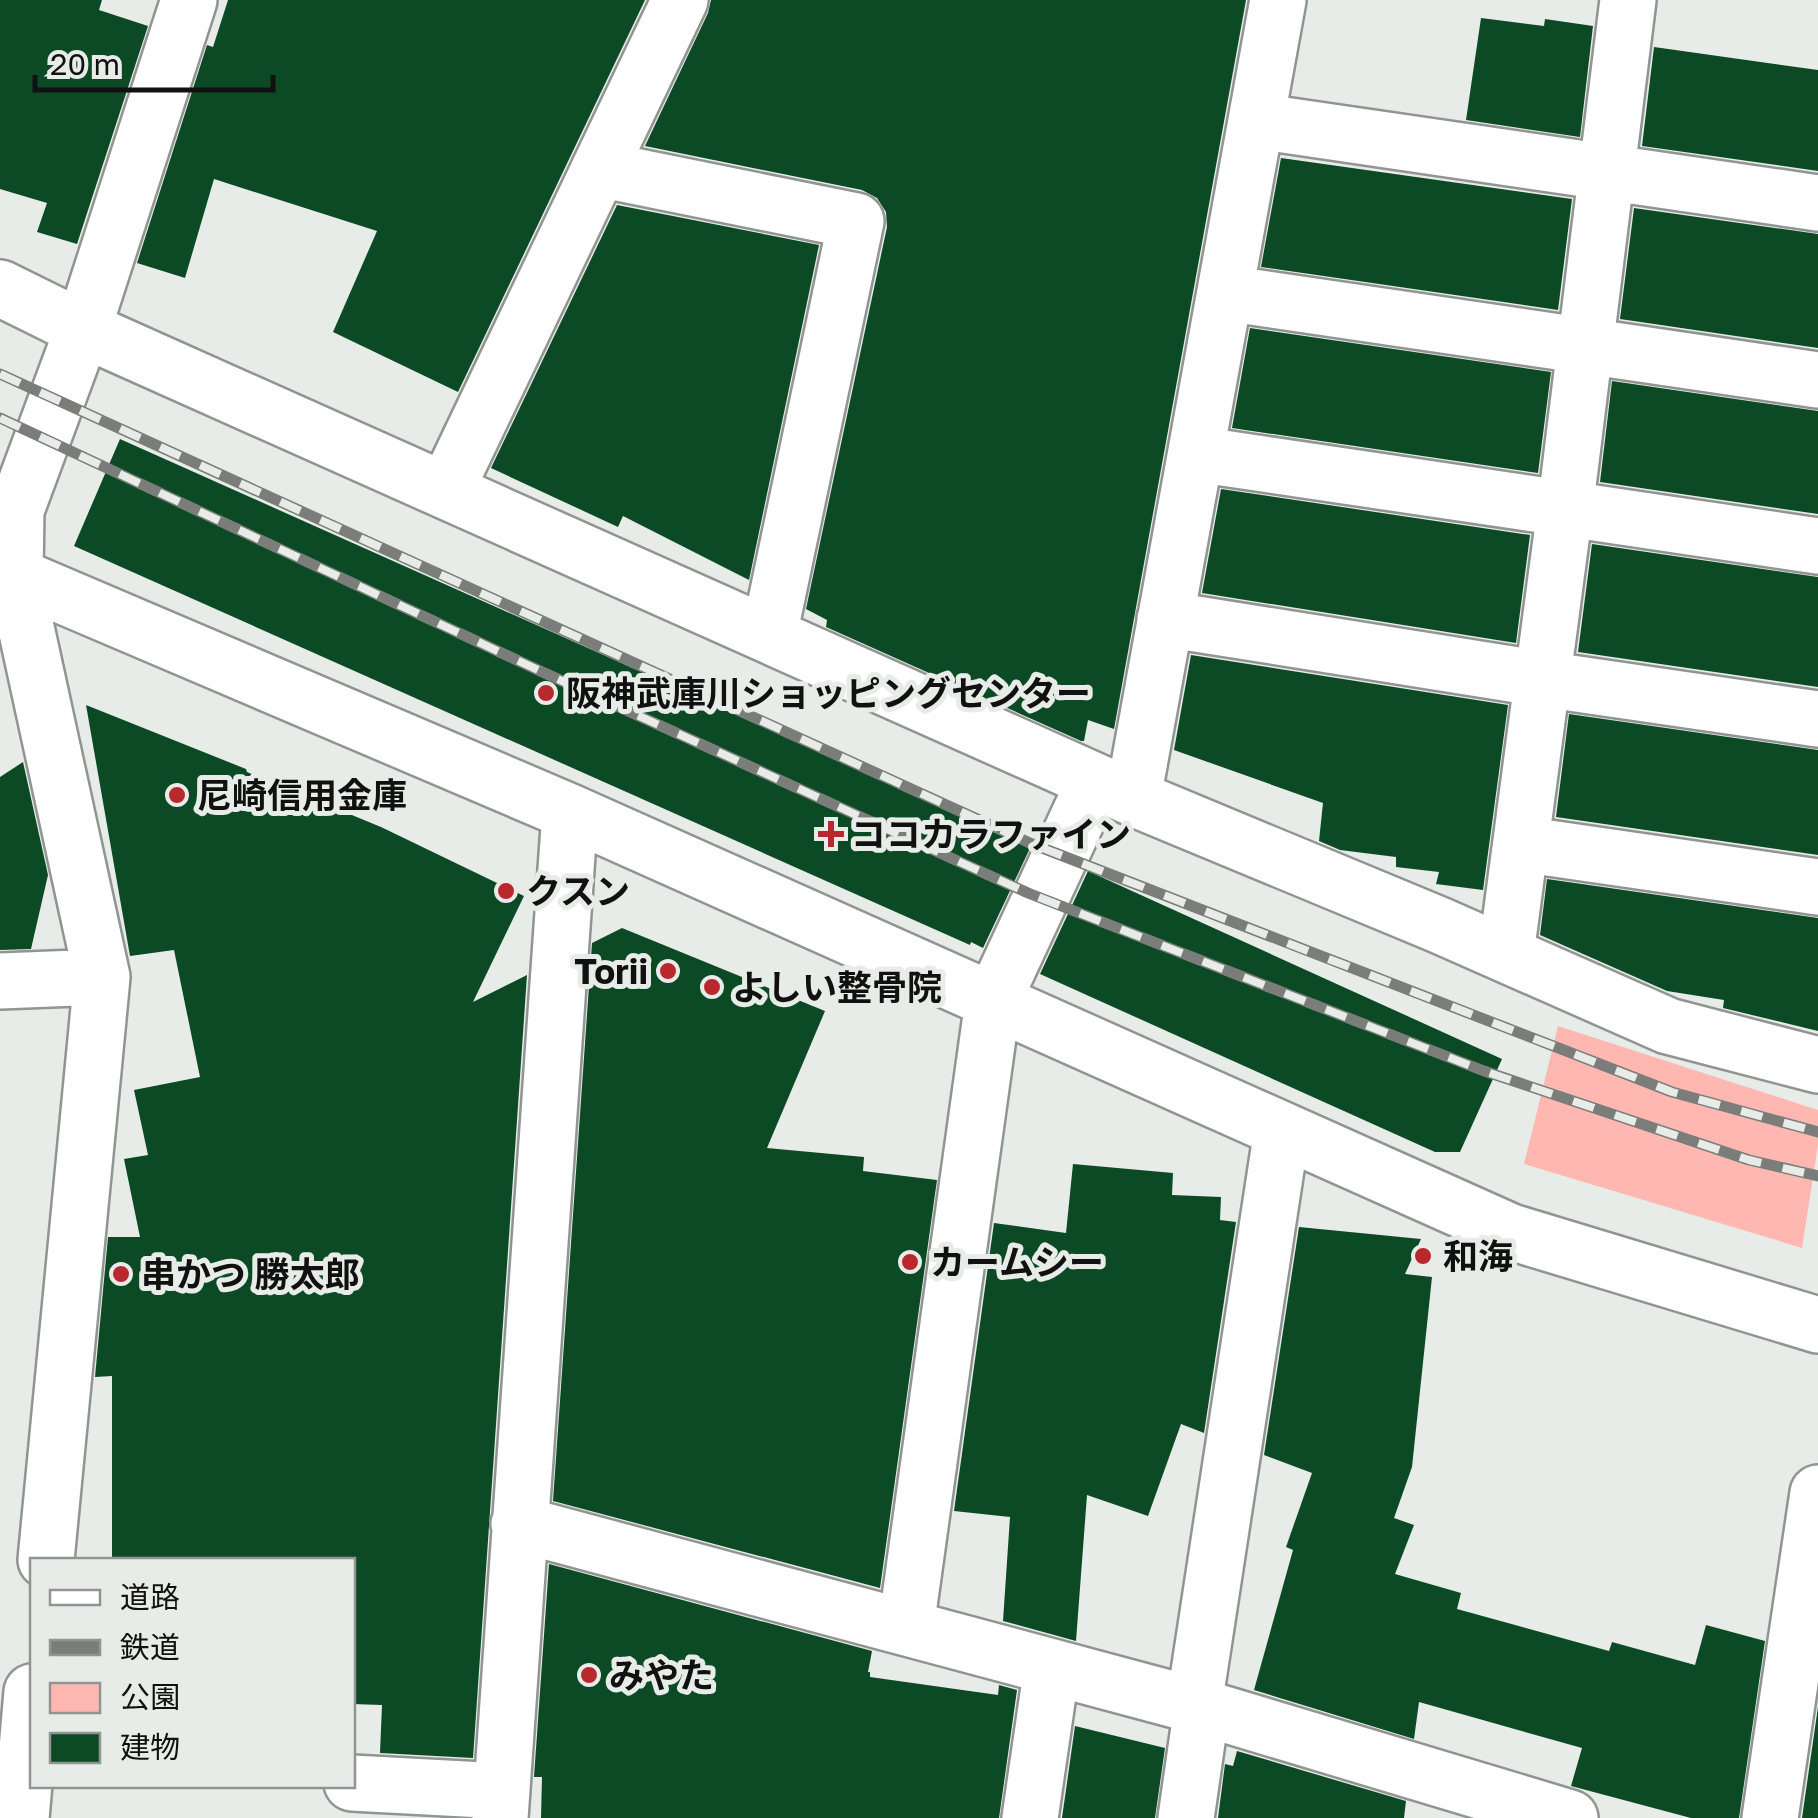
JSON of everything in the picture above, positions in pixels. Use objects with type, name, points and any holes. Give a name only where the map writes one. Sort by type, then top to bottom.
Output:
[{"type":"street","points":[[46,1558],[102,978],[8,573],[16,510],[84,329],[189,0]]},
{"type":"street","points":[[446,490],[680,0]]},
{"type":"street","points":[[906,1627],[993,1001],[1114,789],[1165,619],[1278,0]]},
{"type":"street","points":[[1506,954],[1566,510],[1628,0]]},
{"type":"street","points":[[1256,122],[1818,203]]},
{"type":"street","points":[[600,169],[856,221],[768,635]]},
{"type":"street","points":[[0,288],[1114,789],[1668,1026],[1818,1065]]},
{"type":"street","points":[[1225,294],[1818,380]]},
{"type":"street","points":[[1196,454],[1818,546]]},
{"type":"street","points":[[8,573],[570,812],[1511,1232],[1818,1325]]},
{"type":"street","points":[[1165,619],[1542,680],[1818,719]]},
{"type":"street","points":[[355,1783],[501,1805],[570,812]]},
{"type":"street","points":[[1521,844],[1818,887]]},
{"type":"street","points":[[0,981],[102,978]]},
{"type":"street","points":[[1186,1818],[1198,1706],[1282,1130]]},
{"type":"street","points":[[1770,1818],[1818,1493]]},
{"type":"street","points":[[519,1524],[1198,1706],[1453,1801],[1570,1818]]},
{"type":"street","points":[[1030,1818],[1052,1667]]},
{"type":"street","points":[[0,1677],[30,1681]]},
{"type":"street","points":[[26,1783],[30,1722]]},
{"type":"green space","points":[[1558,1026],[1818,1110],[1818,1145],[1802,1248],[1524,1164]]},
{"type":"building","points":[[0,0],[102,0],[99,10],[148,26],[77,244],[37,232],[47,203],[0,189]]},
{"type":"building","points":[[228,0],[645,0],[458,392],[333,332],[377,231],[214,179],[185,278],[137,263],[207,45],[213,47]]},
{"type":"building","points":[[711,0],[1246,0],[1114,729],[1088,720],[1081,741],[826,627],[827,620],[806,609],[887,227],[886,212],[877,198],[862,190],[645,146]]},
{"type":"building","points":[[1481,18],[1544,26],[1545,19],[1593,26],[1580,137],[1466,120]]},
{"type":"building","points":[[1654,47],[1818,70],[1818,171],[1642,146]]},
{"type":"building","points":[[1281,158],[1572,199],[1558,310],[1261,267]]},
{"type":"building","points":[[617,205],[819,245],[749,580],[623,516],[618,527],[491,468]]},
{"type":"building","points":[[1634,208],[1818,234],[1818,348],[1620,319]]},
{"type":"building","points":[[1250,328],[1551,372],[1538,473],[1232,428]]},
{"type":"building","points":[[1612,381],[1818,411],[1818,514],[1600,482]]},
{"type":"building","name":"阪神武庫川ショッピングセンター","points":[[120,439],[1031,846],[983,948],[74,546]]},
{"type":"building","points":[[1221,489],[1530,535],[1516,643],[1202,593]]},
{"type":"building","points":[[1592,544],[1818,577],[1818,687],[1578,652]]},
{"type":"building","points":[[1191,655],[1508,705],[1483,890],[1436,884],[1439,872],[1396,867],[1396,857],[1340,850],[1319,841],[1323,803],[1174,750]]},
{"type":"building","points":[[86,705],[381,827],[524,896],[473,1002],[527,975],[473,1758],[380,1753],[382,1705],[355,1704],[355,1558],[112,1558],[112,1376],[95,1377],[108,1237],[140,1237],[124,1159],[148,1155],[134,1090],[200,1077],[174,950],[130,956]]},
{"type":"building","points":[[1569,714],[1818,750],[1818,855],[1556,817]]},
{"type":"building","points":[[23,762],[48,875],[31,949],[0,950],[0,777]]},
{"type":"building","points":[[1088,871],[1502,1059],[1460,1152],[1435,1152],[1040,974]]},
{"type":"building","points":[[1547,879],[1818,918],[1818,1031],[1723,1008],[1724,1000],[1667,991],[1540,935]]},
{"type":"building","points":[[622,928],[825,1011],[767,1148],[864,1157],[863,1171],[937,1180],[880,1588],[553,1501],[592,943]]},
{"type":"building","points":[[1073,1164],[1173,1173],[1172,1195],[1221,1197],[1220,1220],[1236,1222],[1204,1433],[1181,1424],[1148,1516],[1087,1495],[1076,1641],[1003,1621],[1010,1517],[954,1511],[994,1223],[1066,1233]]},
{"type":"building","points":[[1299,1227],[1421,1239],[1405,1274],[1432,1277],[1412,1467],[1394,1518],[1414,1525],[1395,1574],[1461,1593],[1457,1609],[1609,1651],[1612,1642],[1695,1665],[1706,1625],[1765,1641],[1739,1818],[1691,1818],[1571,1786],[1582,1748],[1419,1702],[1414,1739],[1254,1690],[1293,1550],[1286,1547],[1312,1473],[1264,1455]]},
{"type":"building","points":[[549,1564],[872,1651],[870,1677],[998,1695],[999,1685],[1017,1690],[999,1818],[541,1818],[542,1777],[534,1777]]},
{"type":"building","points":[[1818,1707],[1818,1818],[1802,1818]]},
{"type":"building","points":[[1075,1726],[1165,1748],[1155,1818],[1062,1818]]},
{"type":"building","points":[[1237,1751],[1406,1801],[1404,1818],[1218,1818],[1225,1764],[1233,1766]]},
{"type":"railway","points":[[0,374],[1032,844],[1672,1092],[1818,1132]]},
{"type":"railway","points":[[0,418],[538,670],[1028,893],[1484,1071],[1749,1160],[1818,1176]]},
{"type":"place","name":"阪神武庫川ショッピングセンター","points":[[546,693]]},
{"type":"place","name":"尼崎信用金庫","points":[[177,795]]},
{"type":"place","name":"ココカラファイン","points":[[831,834]]},
{"type":"place","name":"クスン","points":[[506,891]]},
{"type":"place","name":"Torii","points":[[668,971]]},
{"type":"place","name":"よしい整骨院","points":[[712,987]]},
{"type":"place","name":"和海","points":[[1423,1256]]},
{"type":"place","name":"カームシー","points":[[910,1262]]},
{"type":"place","name":"串かつ 勝太郎","points":[[121,1274]]},
{"type":"place","name":"みやた","points":[[589,1675]]}]
